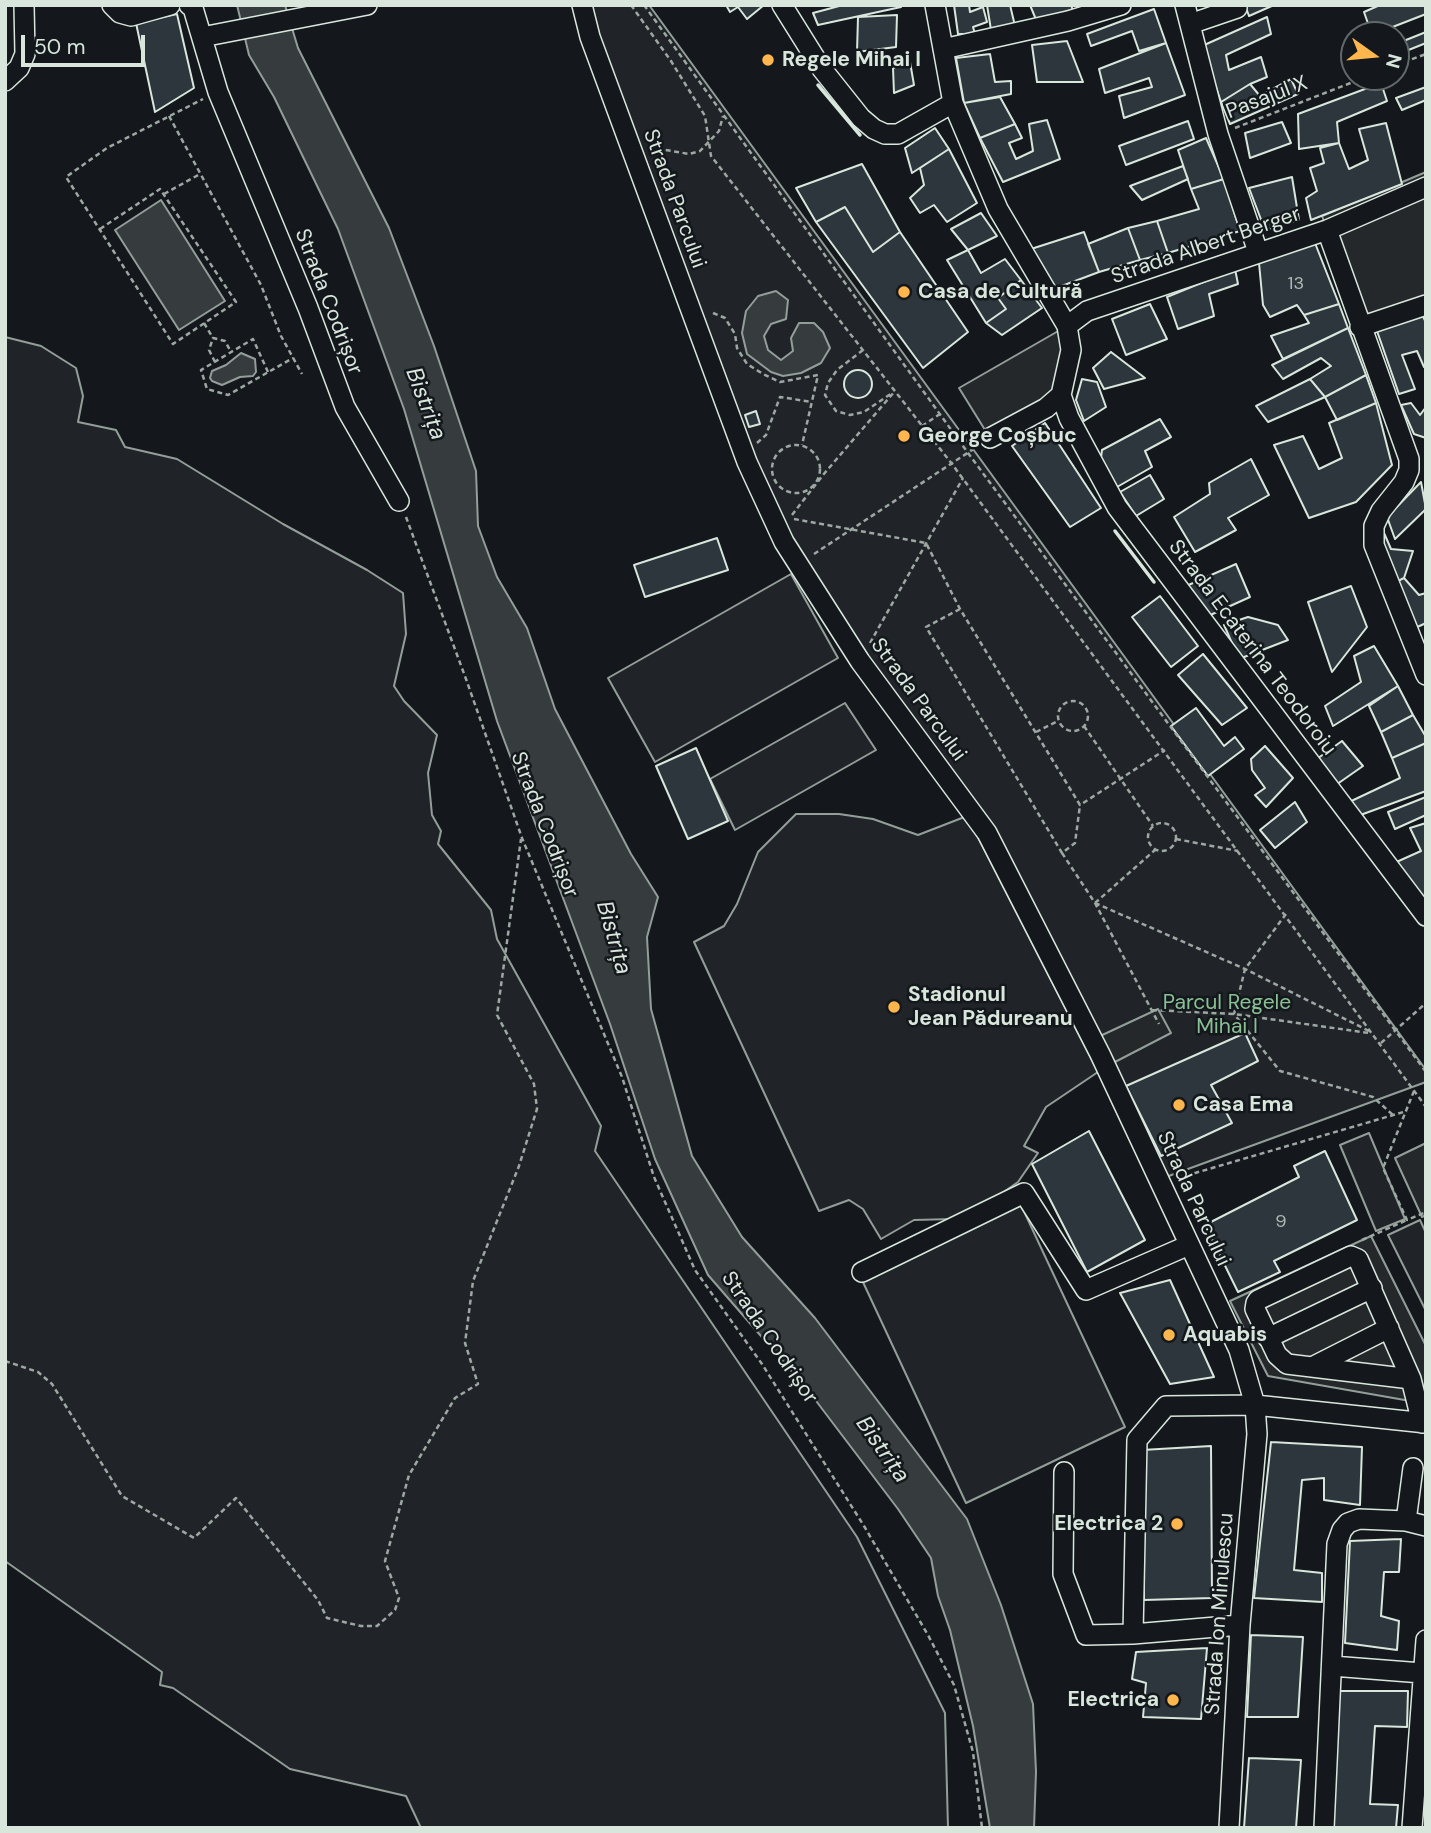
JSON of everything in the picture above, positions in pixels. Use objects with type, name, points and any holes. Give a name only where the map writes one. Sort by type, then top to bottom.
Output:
[{"type":"street","points":[[5,81],[19,68],[25,54],[24,5]]},
{"type":"street","points":[[112,5],[120,13],[131,16],[170,5]]},
{"type":"street","name":"Strada Codrișor","points":[[189,5],[193,8],[218,92],[308,308],[345,407],[399,501]]},
{"type":"street","points":[[202,37],[367,5]]},
{"type":"street","name":"Strada Parcului","points":[[582,5],[590,37],[742,447],[784,542],[860,661],[987,833],[1100,1054],[1239,1350],[1255,1405]]},
{"type":"street","points":[[782,5],[822,69],[861,118],[874,129],[885,134],[898,134],[953,103]]},
{"type":"street","points":[[935,5],[953,103],[998,209],[1067,326],[1071,350],[1061,395],[1046,408],[990,438]]},
{"type":"street","points":[[943,49],[1068,21],[1121,5]]},
{"type":"street","points":[[1237,8],[1187,15],[1219,134],[1258,252]]},
{"type":"street","name":"Strada Albert Berger","points":[[1067,326],[1087,311],[1326,230],[1426,187]]},
{"type":"street","points":[[1326,230],[1360,327],[1417,460],[1409,470],[1405,482],[1381,511],[1374,526],[1374,545],[1426,675]]},
{"type":"street","points":[[1360,327],[1423,304]]},
{"type":"street","name":"Strada Ecaterina Teodoroiu","points":[[1061,395],[1069,418],[1117,507],[1426,916]]},
{"type":"street","points":[[862,1272],[1024,1193],[1086,1290],[1189,1245]]},
{"type":"street","points":[[1133,1634],[1137,1440],[1166,1406],[1255,1405],[1424,1423],[1411,1379],[1358,1259],[1351,1256],[1258,1300],[1255,1309],[1268,1338],[1281,1360],[1287,1364],[1411,1379]]},
{"type":"street","points":[[1268,1338],[1372,1289]]},
{"type":"street","points":[[1312,1367],[1389,1328]]},
{"type":"street","name":"Strada Ion Minulescu","points":[[1229,1828],[1240,1625],[1256,1448],[1255,1405]]},
{"type":"street","points":[[1406,1521],[1413,1468]]},
{"type":"street","points":[[1064,1472],[1063,1574],[1086,1635],[1240,1625]]},
{"type":"street","points":[[1324,1828],[1337,1544],[1348,1523],[1359,1519],[1406,1521],[1426,1526]]},
{"type":"street","points":[[1412,1828],[1426,1640]]},
{"type":"street","points":[[1332,1666],[1423,1683]]},
{"type":"path","points":[[631,5],[671,61],[705,117],[711,156],[963,478],[1426,1107]]},
{"type":"path","points":[[644,5],[968,453],[1426,1072]]},
{"type":"path","name":"Pasajul X","points":[[1219,134],[1340,87]]},
{"type":"path","points":[[100,229],[160,189],[236,302],[173,344],[66,177],[107,148],[218,92]]},
{"type":"path","points":[[169,116],[261,285],[281,336],[302,374]]},
{"type":"path","points":[[633,152],[660,149],[689,154],[699,151],[719,131],[723,116]]},
{"type":"path","points":[[164,194],[200,174]]},
{"type":"path","points":[[692,313],[711,313],[725,318],[735,334],[737,348],[747,364],[763,374],[780,382],[818,375],[802,445]]},
{"type":"path","points":[[204,323],[213,338],[225,341],[231,352]]},
{"type":"path","points":[[213,338],[209,350],[215,362]]},
{"type":"path","points":[[268,372],[253,339],[201,370],[207,389],[228,395],[293,358]]},
{"type":"path","points":[[863,350],[837,370],[828,383],[825,395],[836,411],[849,415],[864,412],[895,391]]},
{"type":"path","points":[[895,391],[817,482],[790,519],[926,543]]},
{"type":"path","points":[[742,447],[757,442],[766,435],[780,397],[812,402]]},
{"type":"path","points":[[922,426],[940,414]]},
{"type":"path","points":[[802,445],[815,453],[819,460],[820,475],[817,482],[804,492],[796,494],[788,492],[775,482],[772,474],[774,458],[786,447],[802,445]]},
{"type":"path","points":[[799,568],[852,529],[968,453]]},
{"type":"path","points":[[860,661],[963,478]]},
{"type":"path","name":"Strada Codrișor","points":[[399,501],[522,838],[622,1077],[654,1177],[695,1269],[762,1364],[856,1514],[928,1635],[954,1685],[972,1752],[982,1828]]},
{"type":"path","points":[[926,543],[960,609],[1080,805],[1075,843],[1062,853]]},
{"type":"path","points":[[960,609],[926,627],[1095,903],[1159,1024]]},
{"type":"path","points":[[1036,732],[1059,720],[1063,706],[1067,703],[1077,702],[1087,712],[1084,726],[1072,731],[1064,728],[1059,720]]},
{"type":"path","points":[[1084,726],[1153,826]]},
{"type":"path","points":[[1080,805],[1165,750]]},
{"type":"path","points":[[1095,903],[1155,850],[1169,850],[1176,839],[1174,830],[1167,824],[1153,826]]},
{"type":"path","points":[[1153,826],[1148,839],[1155,850]]},
{"type":"path","points":[[5,1361],[38,1371],[52,1384],[122,1496],[194,1538],[236,1498],[318,1600],[327,1618],[361,1626],[377,1626],[395,1610],[398,1598],[384,1561],[409,1475],[455,1398],[478,1384],[465,1343],[473,1281],[519,1166],[537,1109],[534,1084],[497,1015],[522,838]]},
{"type":"path","points":[[1176,839],[1240,852]]},
{"type":"path","points":[[1095,903],[1245,969],[1373,1033]]},
{"type":"path","points":[[1234,1014],[1245,969],[1286,914]]},
{"type":"path","points":[[1381,1043],[1426,1003]]},
{"type":"path","points":[[1152,1010],[1234,1014],[1373,1033]]},
{"type":"path","points":[[1234,1014],[1280,1071],[1373,1097],[1393,1115]]},
{"type":"path","points":[[1407,1220],[1383,1168],[1414,1091]]},
{"type":"path","points":[[1160,1184],[1407,1111]]},
{"type":"path","points":[[1351,1256],[1347,1247],[1426,1212]]},
{"type":"green space","name":"Parcul Regele Mihai I","points":[[586,5],[649,5],[1426,1070],[1426,1082],[1166,1177],[987,833],[784,542]]},
{"type":"green space","points":[[5,337],[41,346],[76,368],[83,396],[78,422],[116,430],[125,447],[177,459],[403,593],[406,634],[394,686],[404,701],[437,735],[428,773],[432,815],[441,831],[438,844],[491,910],[497,939],[601,1126],[595,1151],[857,1537],[945,1713],[948,1828],[421,1828],[406,1796],[290,1769],[173,1688],[160,1685],[162,1672],[5,1561]]},
{"type":"green space","points":[[791,574],[838,658],[655,762],[608,678]]},
{"type":"green space","points":[[845,703],[876,750],[735,830],[710,779]]},
{"type":"green space","name":"Stadionul Jean Pădureanu","points":[[796,814],[839,814],[873,819],[918,835],[967,816],[1098,1072],[1046,1107],[1024,1146],[1038,1153],[1018,1182],[988,1203],[953,1219],[914,1220],[881,1239],[863,1209],[849,1200],[819,1211],[694,942],[724,926],[737,904],[758,852]]},
{"type":"green space","points":[[1369,1133],[1405,1219],[1376,1231],[1340,1145]]},
{"type":"green space","points":[[1021,1205],[1125,1427],[966,1503],[862,1280]]},
{"type":"green space","points":[[1420,1220],[1426,1233],[1426,1311],[1388,1235]]},
{"type":"shaded area","points":[[1426,172],[1426,301],[1363,324],[1322,216]]},
{"type":"shaded area","points":[[1067,326],[1061,395],[990,438],[959,388]]},
{"type":"shaded area","points":[[1158,1009],[1171,1033],[1113,1063],[1098,1037]]},
{"type":"shaded area","points":[[1426,1143],[1426,1215],[1422,1217],[1395,1158]]},
{"type":"shaded area","points":[[1371,1236],[1426,1346],[1426,1400],[1416,1402],[1268,1376],[1230,1301]]},
{"type":"water","name":"Bistrița","points":[[237,5],[285,5],[298,48],[389,228],[434,346],[476,471],[478,526],[497,577],[527,628],[555,709],[631,854],[658,897],[647,937],[651,1009],[692,1156],[742,1237],[815,1318],[967,1519],[1001,1605],[1033,1704],[1036,1772],[1034,1828],[990,1828],[973,1726],[950,1630],[938,1596],[931,1558],[898,1509],[807,1389],[708,1275],[655,1159],[610,1024],[497,721],[404,409],[338,229],[274,97],[249,55]]},
{"type":"water","points":[[161,200],[225,301],[179,330],[115,230]]},
{"type":"water","points":[[776,291],[788,300],[786,319],[771,324],[764,336],[768,350],[781,360],[793,351],[791,338],[799,323],[814,323],[823,332],[830,348],[821,363],[801,373],[783,376],[771,372],[747,354],[742,333],[746,311],[758,296]]},
{"type":"water","points":[[241,353],[255,359],[256,372],[253,376],[240,377],[222,385],[212,381],[212,371],[226,365]]},
{"type":"building","points":[[726,5],[764,5],[747,19],[738,7],[730,12]]},
{"type":"building","points":[[843,5],[901,7],[818,25],[813,13]]},
{"type":"building","points":[[954,5],[969,5],[970,12],[983,7],[987,22],[973,27],[975,34],[958,34]]},
{"type":"building","points":[[987,5],[1010,5],[1015,26],[991,30]]},
{"type":"building","points":[[1030,5],[1071,5],[1074,13],[1037,22]]},
{"type":"building","points":[[1245,5],[1274,5],[1249,16]]},
{"type":"building","points":[[1380,5],[1426,5],[1426,14],[1408,21],[1367,21],[1364,12]]},
{"type":"building","points":[[1154,9],[1166,43],[1139,51],[1132,31],[1091,46],[1087,34]]},
{"type":"building","points":[[177,14],[194,88],[155,112],[136,23]]},
{"type":"building","points":[[897,15],[896,47],[857,52],[858,17]]},
{"type":"building","points":[[1267,17],[1271,34],[1226,55],[1229,70],[1261,57],[1267,77],[1221,102],[1202,46]]},
{"type":"building","points":[[1426,32],[1426,43],[1410,49],[1410,38]]},
{"type":"building","points":[[1067,41],[1083,82],[1037,82],[1032,45]]},
{"type":"building","points":[[1166,43],[1185,95],[1124,118],[1119,96],[1152,87],[1149,78],[1105,93],[1099,69]]},
{"type":"building","points":[[990,54],[995,82],[1011,81],[1011,94],[964,103],[956,58]]},
{"type":"building","points":[[910,62],[914,85],[894,93],[893,68]]},
{"type":"building","points":[[1291,79],[1298,94],[1230,124],[1221,102],[1250,84],[1260,96]]},
{"type":"building","points":[[1426,87],[1426,100],[1402,110],[1396,98]]},
{"type":"building","points":[[1360,91],[1384,91],[1387,101],[1337,122],[1339,143],[1299,149],[1298,114]]},
{"type":"building","points":[[1000,97],[1015,124],[980,138],[964,103]]},
{"type":"building","points":[[1047,120],[1060,159],[1003,182],[980,138],[1015,124],[1022,138],[1009,143],[1016,159],[1033,151],[1029,124]]},
{"type":"building","points":[[1188,121],[1194,139],[1126,165],[1119,146]]},
{"type":"building","points":[[1282,122],[1291,143],[1250,158],[1245,133]]},
{"type":"building","points":[[1386,123],[1402,184],[1311,220],[1306,198],[1317,191],[1310,168],[1324,163],[1320,148],[1339,143],[1349,169],[1368,160],[1359,129]]},
{"type":"building","points":[[935,128],[949,149],[912,173],[905,148]]},
{"type":"building","points":[[1206,138],[1224,179],[1191,189],[1178,150]]},
{"type":"building","points":[[949,149],[977,203],[947,222],[934,205],[920,213],[910,198],[924,185],[920,168]]},
{"type":"building","points":[[862,164],[900,232],[873,252],[845,207],[816,222],[796,188]]},
{"type":"building","points":[[1183,166],[1188,179],[1142,200],[1130,186]]},
{"type":"building","points":[[1292,177],[1299,220],[1265,230],[1249,188]]},
{"type":"building","points":[[1224,179],[1240,231],[1168,253],[1157,221],[1199,209],[1191,189]]},
{"type":"building","name":"Casa de Cultură","points":[[845,207],[873,252],[900,232],[968,332],[923,368],[816,222]]},
{"type":"building","points":[[981,213],[997,236],[968,250],[951,229]]},
{"type":"building","points":[[1157,221],[1168,253],[1140,260],[1128,228]]},
{"type":"building","points":[[1128,228],[1140,260],[1099,272],[1088,244]]},
{"type":"building","points":[[1084,232],[1099,272],[1051,290],[1031,249]]},
{"type":"building","points":[[1315,243],[1339,304],[1304,315],[1297,305],[1270,317],[1263,305],[1259,263]]},
{"type":"building","points":[[968,250],[981,273],[1005,259],[1021,280],[998,298],[1006,309],[986,323],[947,260]]},
{"type":"building","points":[[1235,269],[1238,284],[1209,294],[1214,316],[1178,329],[1167,297]]},
{"type":"building","points":[[1021,280],[1042,308],[1002,335],[986,323],[1006,309],[998,298]]},
{"type":"building","points":[[1150,304],[1167,339],[1126,355],[1112,319]]},
{"type":"building","points":[[1339,304],[1348,328],[1283,359],[1271,336],[1309,323],[1304,315]]},
{"type":"building","points":[[1423,316],[1426,323],[1426,367],[1417,351],[1402,355],[1415,389],[1399,394],[1377,331]]},
{"type":"building","points":[[1348,328],[1366,375],[1325,397],[1310,379],[1331,366],[1321,358],[1283,379],[1272,365]]},
{"type":"building","points":[[1111,352],[1145,378],[1104,389],[1093,368]]},
{"type":"building","points":[[858,370],[868,374],[872,384],[868,394],[858,398],[848,394],[844,384],[848,374]]},
{"type":"building","points":[[1366,375],[1376,403],[1337,420],[1325,397]]},
{"type":"building","points":[[1082,379],[1097,382],[1106,407],[1084,421],[1076,400]]},
{"type":"building","points":[[1310,379],[1325,397],[1268,422],[1256,406]]},
{"type":"building","points":[[1376,403],[1392,465],[1356,502],[1309,518],[1274,445],[1303,436],[1319,469],[1342,458],[1329,423]]},
{"type":"building","points":[[1411,403],[1420,415],[1426,407],[1426,438],[1414,434],[1401,405]]},
{"type":"building","points":[[756,411],[760,424],[749,427],[745,415]]},
{"type":"building","points":[[1160,419],[1171,437],[1145,451],[1152,467],[1117,487],[1100,465],[1102,450]]},
{"type":"building","points":[[1045,423],[1101,508],[1070,527],[1012,446]]},
{"type":"building","points":[[1251,459],[1269,495],[1228,518],[1236,530],[1195,552],[1174,517],[1210,494],[1209,483]]},
{"type":"building","points":[[1150,475],[1164,499],[1136,516],[1120,492]]},
{"type":"building","points":[[1421,482],[1426,509],[1395,539],[1387,517]]},
{"type":"building","points":[[1381,526],[1391,549],[1413,551],[1404,578],[1392,584],[1379,549]]},
{"type":"building","points":[[717,538],[728,570],[645,597],[634,565]]},
{"type":"building","points":[[1236,564],[1250,597],[1206,617],[1184,587]]},
{"type":"building","points":[[1404,578],[1419,595],[1426,593],[1426,623],[1413,629],[1392,584]]},
{"type":"building","points":[[1351,586],[1367,627],[1332,672],[1308,602]]},
{"type":"building","points":[[1160,596],[1198,646],[1171,667],[1132,617]]},
{"type":"building","points":[[1248,617],[1278,625],[1288,640],[1239,659],[1224,625]]},
{"type":"building","points":[[1374,646],[1398,686],[1333,726],[1325,706],[1361,682],[1354,656]]},
{"type":"building","points":[[1203,654],[1247,708],[1222,725],[1178,675]]},
{"type":"building","points":[[1398,686],[1413,715],[1381,732],[1369,706]]},
{"type":"building","points":[[1196,708],[1224,746],[1235,737],[1244,749],[1208,776],[1171,726]]},
{"type":"building","points":[[1413,715],[1426,737],[1426,743],[1392,758],[1381,732]]},
{"type":"building","points":[[1342,741],[1363,766],[1333,787],[1314,761]]},
{"type":"building","points":[[1426,743],[1426,791],[1355,817],[1345,804],[1400,778],[1392,758]]},
{"type":"building","points":[[1265,746],[1293,778],[1266,807],[1255,795],[1265,788],[1252,770],[1251,759]]},
{"type":"building","points":[[696,748],[728,821],[688,839],[656,766]]},
{"type":"building","points":[[1426,797],[1426,815],[1395,829],[1388,812]]},
{"type":"building","points":[[1295,802],[1307,822],[1275,848],[1260,830]]},
{"type":"building","points":[[1426,823],[1426,895],[1420,898],[1392,864],[1421,851],[1410,828]]},
{"type":"building","name":"Casa Ema","points":[[1245,1033],[1258,1061],[1211,1085],[1232,1123],[1161,1156],[1126,1086]]},
{"type":"building","points":[[1089,1131],[1145,1240],[1087,1272],[1032,1164]]},
{"type":"building","points":[[1325,1151],[1357,1220],[1274,1261],[1280,1272],[1238,1292],[1205,1225],[1299,1177],[1294,1166]]},
{"type":"building","name":"Aquabis","points":[[1170,1280],[1214,1377],[1170,1384],[1120,1293]]},
{"type":"building","points":[[1271,1442],[1362,1447],[1360,1505],[1324,1500],[1324,1478],[1302,1480],[1294,1570],[1322,1573],[1322,1602],[1254,1598]]},
{"type":"building","name":"Electrica 2","points":[[1211,1446],[1212,1598],[1144,1600],[1142,1450]]},
{"type":"building","points":[[1401,1539],[1399,1572],[1384,1572],[1381,1616],[1399,1621],[1397,1650],[1345,1643],[1350,1541]]},
{"type":"building","points":[[1251,1635],[1303,1637],[1298,1717],[1247,1717]]},
{"type":"building","name":"Electrica","points":[[1207,1648],[1201,1719],[1143,1717],[1146,1683],[1132,1679],[1136,1652]]},
{"type":"building","points":[[1338,1691],[1408,1691],[1407,1727],[1375,1726],[1370,1804],[1398,1805],[1396,1828],[1332,1828]]},
{"type":"building","points":[[1249,1758],[1301,1760],[1296,1828],[1244,1828]]},
{"type":"wall","points":[[818,85],[860,135]]},
{"type":"wall","points":[[1115,531],[1154,582]]},
{"type":"place","name":"Regele Mihai I","points":[[768,60]]},
{"type":"place","name":"Casa de Cultură","points":[[904,292]]},
{"type":"place","name":"George Coșbuc","points":[[904,436]]},
{"type":"place","name":"Stadionul Jean Pădureanu","points":[[894,1007]]},
{"type":"place","name":"Casa Ema","points":[[1179,1105]]},
{"type":"place","name":"Aquabis","points":[[1169,1335]]},
{"type":"place","name":"Electrica 2","points":[[1177,1524]]},
{"type":"place","name":"Electrica","points":[[1173,1700]]}]
